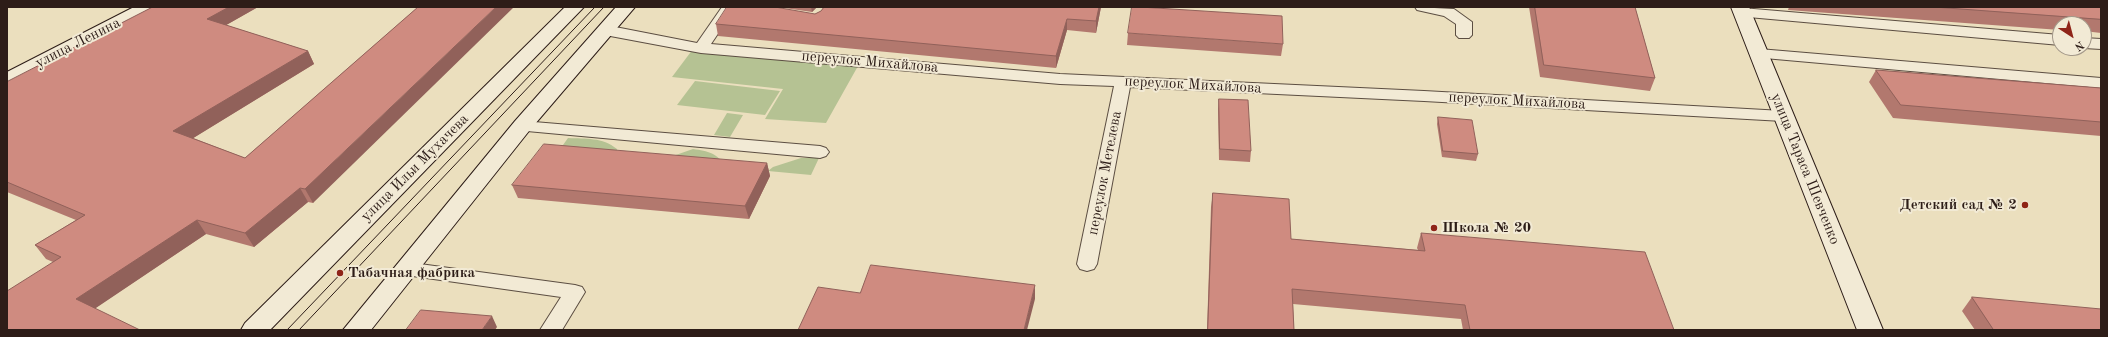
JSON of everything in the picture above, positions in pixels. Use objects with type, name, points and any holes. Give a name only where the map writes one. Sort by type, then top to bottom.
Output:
[{"type":"main road","name":"улица Ленина","points":[[7,80],[148,7]]},
{"type":"main road","name":"улица Ильи Мухачева","points":[[254,330],[575,7]]},
{"type":"main road","points":[[356,330],[522,126],[626,7]]},
{"type":"main road","name":"улица Тараса Шевченко","points":[[1741,10],[1870,330]]},
{"type":"lane","points":[[701,48],[729,7]]},
{"type":"lane","points":[[1422,7],[1449,12],[1464,22],[1464,35]]},
{"type":"lane","points":[[1741,10],[2052,39]]},
{"type":"lane","name":"переулок Михайлова","points":[[605,30],[701,48],[1060,79],[1424,96],[1783,116]]},
{"type":"lane","points":[[1758,54],[2101,83]]},
{"type":"lane","name":"переулок Метелева","points":[[1087,264],[1122,82]]},
{"type":"lane","points":[[522,126],[820,152]]},
{"type":"lane","points":[[405,270],[575,292],[551,330]]},
{"type":"green space","points":[[693,49],[858,66],[826,123],[765,119],[783,89],[672,77]]},
{"type":"green space","points":[[695,81],[780,91],[765,115],[677,105]]},
{"type":"green space","points":[[727,113],[743,115],[730,137],[714,135]]},
{"type":"green space","points":[[568,138],[594,139],[606,142],[617,149],[618,158],[558,152]]},
{"type":"green space","points":[[693,149],[716,156],[725,167],[670,157]]},
{"type":"green space","points":[[801,158],[819,158],[811,175],[768,171],[773,167]]},
{"type":"building","points":[[153,7],[229,7],[207,19],[308,51],[173,131],[245,158],[418,7],[496,7],[305,189],[300,188],[245,233],[197,220],[76,299],[140,330],[7,330],[7,291],[61,257],[35,245],[85,215],[7,182],[7,82]]},
{"type":"building","points":[[727,7],[775,7],[815,14],[821,11],[824,7],[1099,7],[1096,21],[1067,19],[1056,56],[716,24]]},
{"type":"building","points":[[1132,7],[1282,16],[1283,44],[1128,33]]},
{"type":"building","points":[[1535,7],[1635,7],[1655,78],[1544,65]]},
{"type":"building","points":[[1934,7],[2101,7],[2101,19],[2092,18],[2092,16],[2059,16]]},
{"type":"building","points":[[1876,70],[2101,88],[2101,122],[1901,105]]},
{"type":"building","points":[[1219,99],[1248,100],[1251,151],[1220,149]]},
{"type":"building","points":[[1438,117],[1472,120],[1478,154],[1443,151]]},
{"type":"building","points":[[544,144],[767,163],[745,206],[512,185]]},
{"type":"building","points":[[1213,193],[1289,199],[1291,239],[1425,251],[1421,233],[1645,252],[1674,330],[1470,330],[1465,305],[1292,289],[1294,330],[1208,330]]},
{"type":"building","points":[[871,265],[1035,285],[1024,330],[798,330],[818,287],[860,293]]},
{"type":"building","points":[[1972,297],[2101,309],[2101,330],[1994,330]]},
{"type":"building","points":[[421,310],[492,316],[482,330],[406,330]]},
{"type":"tram line","points":[[287,330],[595,7]]},
{"type":"tram line","points":[[299,330],[604,7]]},
{"type":"place","name":"Детский сад № 2","points":[[2025,205]]},
{"type":"place","name":"Школа № 20","points":[[1434,228]]},
{"type":"place","name":"Табачная фабрика","points":[[340,273]]}]
